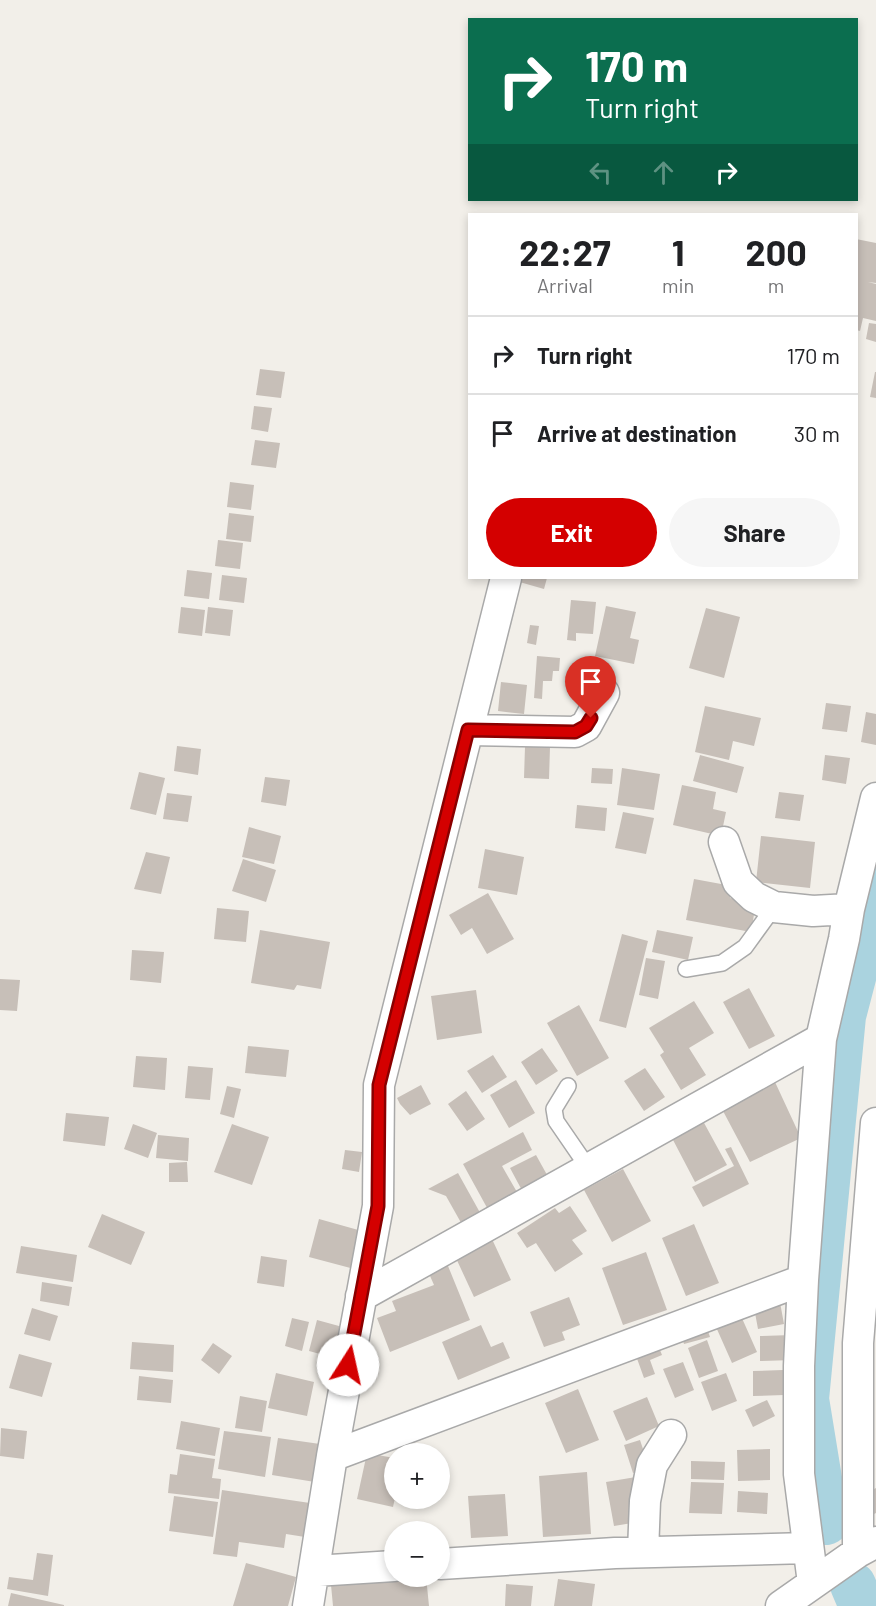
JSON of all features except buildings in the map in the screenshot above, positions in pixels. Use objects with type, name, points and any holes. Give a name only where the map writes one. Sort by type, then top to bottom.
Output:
[{"type":"street","points":[[309,1606],[332,1456],[378,1206],[379,1085],[506,579]]},
{"type":"street","points":[[468,730],[575,732],[586,726],[604,693]]},
{"type":"street","points":[[813,1583],[799,1473],[799,1366],[821,1039],[876,798]]},
{"type":"street","points":[[724,842],[738,882],[754,897],[774,907],[813,910],[849,909]]},
{"type":"street","points":[[360,1296],[821,1039]]},
{"type":"street","points":[[781,1606],[867,1547],[858,1343],[876,1123]]},
{"type":"street","points":[[332,1456],[803,1280]]},
{"type":"street","points":[[643,1552],[645,1501],[652,1465],[671,1435]]},
{"type":"street","points":[[450,1563],[643,1552],[808,1548]]},
{"type":"street","points":[[315,1571],[384,1567]]},
{"type":"lane","points":[[686,969],[722,963],[745,947],[774,907]]},
{"type":"lane","points":[[568,1086],[554,1109],[556,1121],[589,1169]]},
{"type":"waterway","points":[[826,1522],[806,1399],[843,1016],[876,889]]},
{"type":"waterway","points":[[853,1585],[862,1606]]},
{"type":"route","points":[[348,1365],[378,1206],[379,1085],[468,730],[575,732],[586,726],[591,718]]}]
